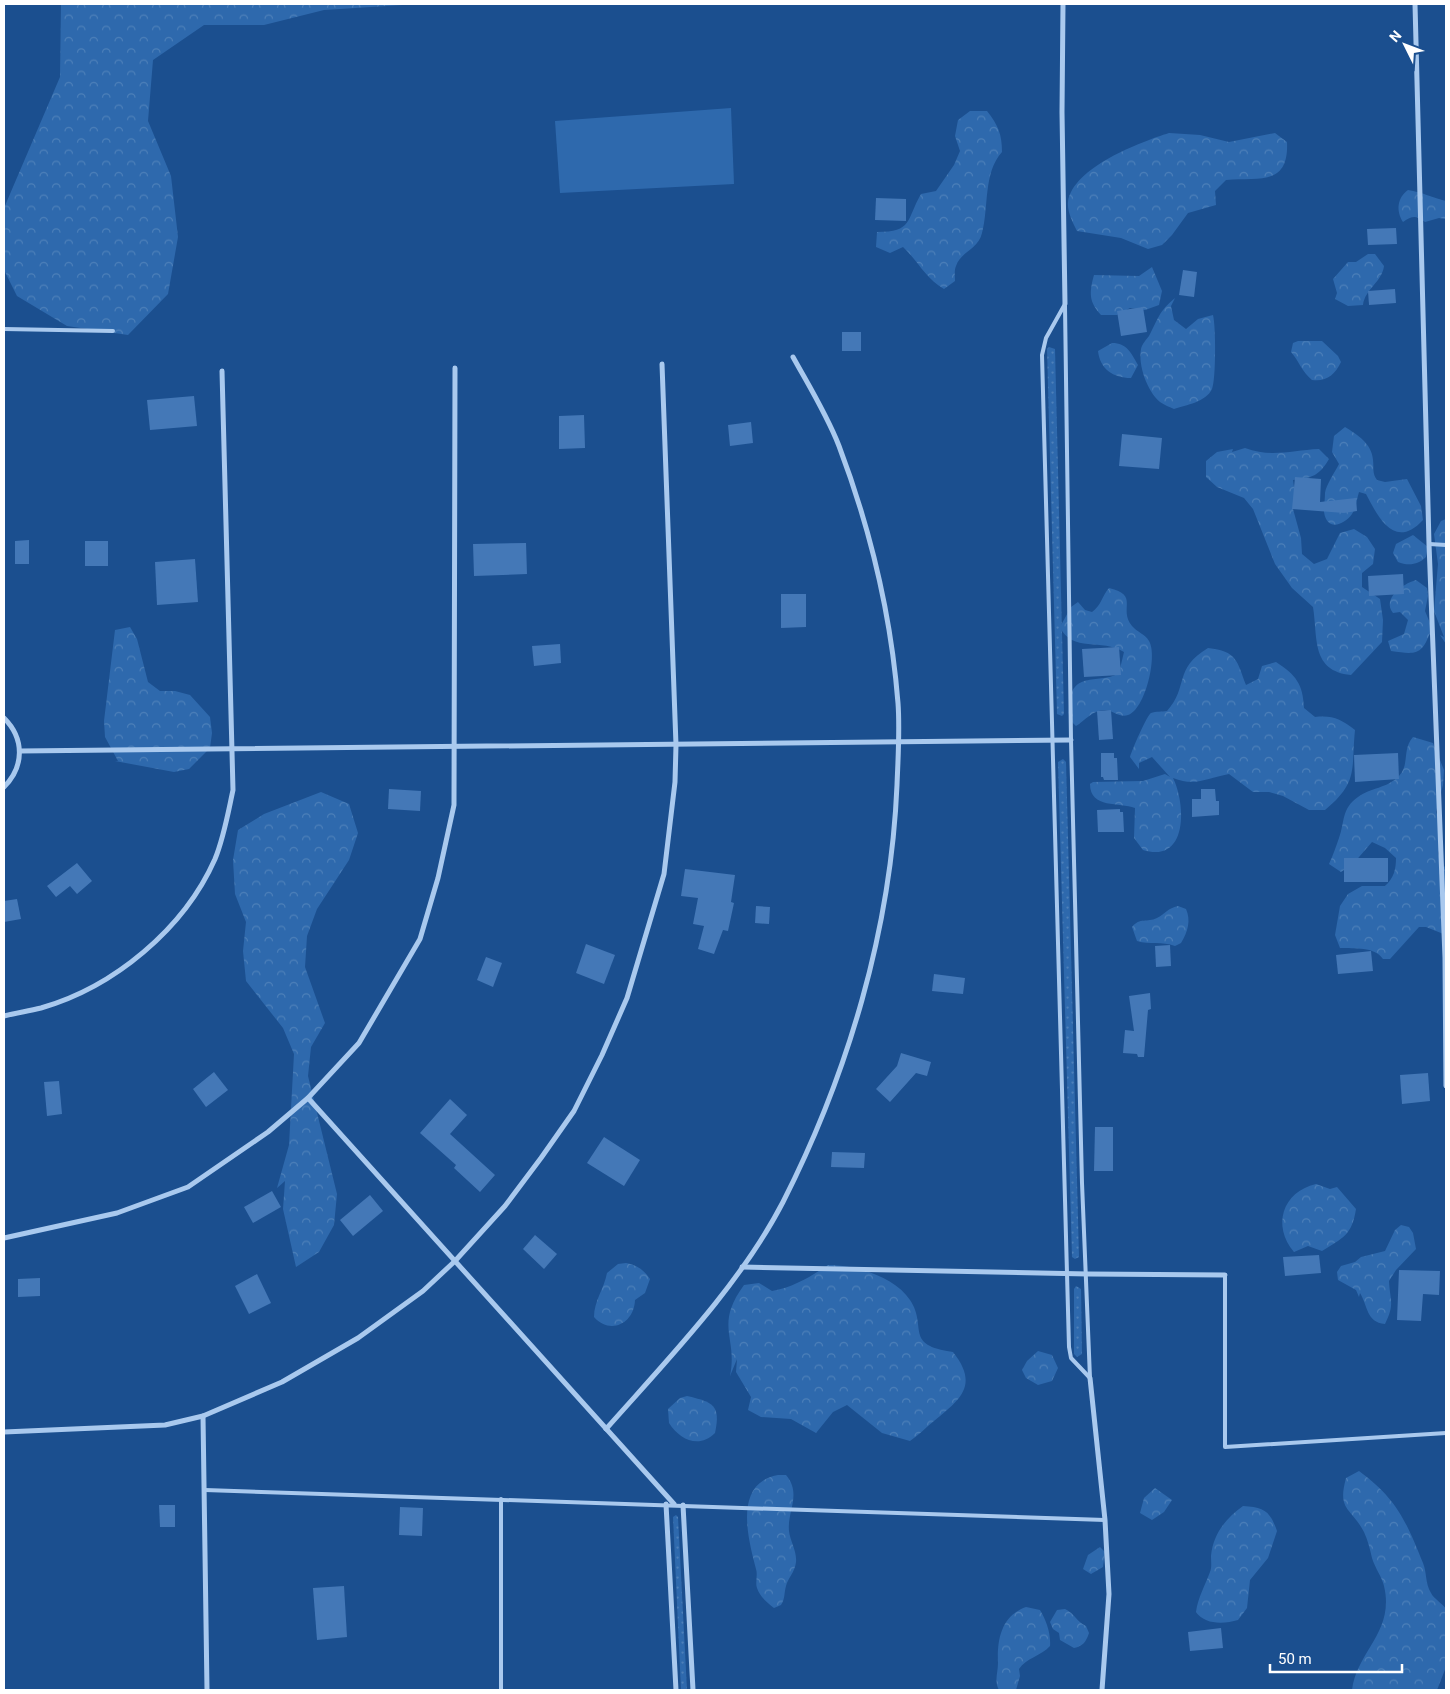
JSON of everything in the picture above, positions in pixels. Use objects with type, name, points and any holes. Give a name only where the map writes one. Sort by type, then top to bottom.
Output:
[{"type":"street","points":[[1063,4],[1062,112],[1065,304]]},
{"type":"street","points":[[1415,4],[1429,544],[1445,958],[1446,1086]]},
{"type":"street","points":[[606,1428],[685,1339],[742,1267],[786,1195],[824,1109],[865,992],[883,916],[895,838],[899,742],[898,702],[882,588],[838,444],[793,357]]},
{"type":"street","points":[[4,1432],[165,1425],[203,1416],[282,1382],[358,1338],[423,1291],[455,1261],[505,1206],[574,1111],[602,1056],[627,998],[664,874],[674,782],[676,744],[662,364]]},
{"type":"street","points":[[4,1238],[117,1213],[188,1187],[268,1132],[308,1098],[359,1043],[420,939],[438,878],[454,804],[454,368]]},
{"type":"street","points":[[4,1016],[41,1008],[115,974],[148,947],[176,919],[200,888],[215,858],[233,790],[222,371]]},
{"type":"street","points":[[4,718],[11,725],[18,738],[20,751],[18,765],[12,779],[4,787]]},
{"type":"street","points":[[20,751],[1071,740]]},
{"type":"street","points":[[308,1098],[674,1504]]},
{"type":"street","points":[[742,1267],[1068,1274],[1225,1274]]},
{"type":"street","points":[[1090,1378],[1105,1520],[1109,1602],[1102,1690]]},
{"type":"street","points":[[203,1416],[207,1690]]},
{"type":"street","points":[[666,1504],[676,1690]]},
{"type":"street","points":[[684,1505],[693,1690]]},
{"type":"lane","points":[[1065,304],[1046,338],[1042,355],[1051,740],[1071,1358],[1090,1378]]},
{"type":"lane","points":[[1065,304],[1071,740],[1082,1183],[1088,1274],[1090,1378]]},
{"type":"lane","points":[[4,329],[113,331]]},
{"type":"lane","points":[[1429,544],[1446,545]]},
{"type":"lane","points":[[1225,1274],[1225,1447],[1446,1433]]},
{"type":"lane","points":[[205,1490],[674,1504],[1105,1520]]},
{"type":"lane","points":[[501,1499],[502,1690]]},
{"type":"green space","points":[[61,4],[418,4],[324,10],[264,25],[204,25],[153,60],[148,121],[171,176],[178,237],[168,294],[128,335],[67,326],[17,296],[4,270],[4,208],[60,77]]},
{"type":"green space","points":[[731,108],[734,184],[560,193],[555,121]]},
{"type":"green space","points":[[970,111],[987,111],[999,130],[1002,152],[996,160],[989,180],[984,223],[980,239],[958,261],[955,269],[955,281],[944,289],[927,275],[903,247],[890,253],[876,247],[877,232],[897,230],[903,227],[907,223],[921,194],[936,191],[954,165],[960,151],[955,136],[958,120]]},
{"type":"green space","points":[[1169,133],[1200,135],[1229,142],[1275,133],[1287,142],[1286,156],[1283,166],[1277,173],[1269,177],[1226,180],[1215,191],[1216,205],[1188,213],[1162,245],[1148,249],[1121,238],[1077,231],[1069,213],[1068,202],[1073,189],[1082,178],[1110,158]]},
{"type":"green space","points":[[1408,190],[1446,201],[1446,219],[1439,218],[1425,222],[1414,217],[1403,222],[1399,213],[1399,205],[1404,193]]},
{"type":"green space","points":[[1368,254],[1375,254],[1384,266],[1380,277],[1364,299],[1363,305],[1348,306],[1335,299],[1337,293],[1333,279],[1348,262],[1356,262]]},
{"type":"green space","points":[[1152,267],[1162,291],[1159,305],[1145,310],[1130,308],[1117,315],[1101,315],[1094,306],[1091,297],[1094,275],[1139,276]]},
{"type":"green space","points":[[1175,298],[1171,306],[1174,320],[1186,329],[1198,319],[1213,315],[1215,353],[1212,389],[1205,397],[1174,409],[1160,402],[1147,385],[1140,355],[1142,345],[1159,316]]},
{"type":"green space","points":[[1298,341],[1322,341],[1338,356],[1341,362],[1336,371],[1326,379],[1312,380],[1291,352],[1293,343]]},
{"type":"green space","points":[[1112,343],[1125,347],[1138,365],[1131,378],[1124,378],[1113,374],[1101,363],[1098,351]]},
{"type":"green space","points":[[1049,347],[1055,349],[1064,714],[1062,716],[1057,714],[1047,349]]},
{"type":"green space","points":[[1345,427],[1359,437],[1370,449],[1375,478],[1377,480],[1385,482],[1407,479],[1421,506],[1423,520],[1413,529],[1396,532],[1389,528],[1376,513],[1366,494],[1359,492],[1353,512],[1349,518],[1336,525],[1329,522],[1326,518],[1324,512],[1325,493],[1339,464],[1332,452],[1334,436]]},
{"type":"green space","points":[[1245,448],[1264,453],[1319,449],[1329,459],[1318,473],[1293,480],[1295,494],[1293,509],[1301,538],[1302,554],[1314,564],[1327,559],[1340,533],[1354,529],[1367,537],[1375,549],[1373,564],[1362,573],[1362,587],[1380,599],[1383,620],[1382,642],[1351,675],[1338,672],[1329,667],[1323,660],[1317,641],[1313,607],[1292,588],[1275,564],[1253,509],[1244,498],[1217,487],[1206,477],[1206,461],[1217,452],[1233,449],[1232,452]]},
{"type":"green space","points":[[1446,519],[1446,644],[1440,635],[1444,637],[1434,611],[1438,564],[1434,534],[1441,521]]},
{"type":"green space","points":[[1413,535],[1428,547],[1426,557],[1420,562],[1413,564],[1398,562],[1393,553],[1396,544]]},
{"type":"green space","points":[[1416,580],[1427,588],[1428,596],[1425,611],[1432,628],[1425,644],[1418,651],[1407,653],[1391,651],[1388,641],[1404,634],[1408,620],[1400,612],[1393,613],[1390,608],[1390,602],[1395,593],[1405,585]]},
{"type":"green space","points":[[1109,588],[1124,594],[1127,603],[1128,620],[1149,641],[1152,658],[1151,670],[1140,703],[1134,711],[1122,716],[1106,710],[1098,711],[1076,726],[1070,719],[1069,712],[1071,694],[1075,687],[1081,682],[1119,673],[1124,652],[1115,648],[1072,640],[1065,635],[1060,627],[1071,607],[1078,602],[1085,610],[1092,612]]},
{"type":"green space","points":[[130,627],[137,639],[148,682],[160,691],[175,691],[190,695],[210,717],[212,733],[210,748],[189,769],[174,772],[115,761],[118,761],[105,737],[104,721],[115,630]]},
{"type":"green space","points":[[1208,648],[1218,649],[1230,655],[1238,664],[1246,685],[1258,679],[1262,666],[1276,662],[1289,671],[1300,686],[1304,708],[1315,717],[1336,719],[1355,730],[1351,774],[1343,791],[1325,810],[1309,810],[1283,796],[1269,792],[1253,792],[1229,774],[1195,782],[1181,781],[1173,778],[1180,802],[1181,816],[1180,829],[1176,840],[1168,848],[1158,852],[1143,850],[1134,838],[1135,808],[1100,801],[1091,792],[1090,784],[1093,782],[1143,781],[1165,774],[1170,777],[1152,757],[1139,763],[1139,769],[1130,757],[1149,715],[1153,712],[1167,711],[1178,694],[1185,671],[1190,663]]},
{"type":"green space","points":[[1413,737],[1433,743],[1444,770],[1443,785],[1436,812],[1441,826],[1442,840],[1438,853],[1443,867],[1446,866],[1446,935],[1426,927],[1419,927],[1390,959],[1383,959],[1375,952],[1369,950],[1340,948],[1335,935],[1340,906],[1348,894],[1362,886],[1385,886],[1391,880],[1394,873],[1396,858],[1385,848],[1372,842],[1353,864],[1341,872],[1329,864],[1349,806],[1363,794],[1390,783],[1399,776],[1404,767],[1408,746]]},
{"type":"green space","points":[[1063,759],[1066,762],[1079,1257],[1075,1259],[1072,1257],[1058,762]]},
{"type":"green space","points":[[321,792],[349,804],[358,833],[349,860],[317,909],[307,936],[305,967],[325,1023],[311,1047],[308,1076],[337,1194],[334,1225],[319,1252],[296,1267],[283,1209],[285,1181],[277,1188],[289,1145],[294,1054],[283,1028],[246,981],[243,951],[246,922],[235,894],[233,860],[238,830],[264,814]]},
{"type":"green space","points":[[1178,906],[1186,909],[1188,917],[1187,930],[1181,943],[1175,946],[1137,941],[1132,927],[1135,924],[1157,918]]},
{"type":"green space","points":[[1316,1184],[1330,1189],[1337,1187],[1356,1209],[1352,1225],[1336,1243],[1322,1251],[1308,1246],[1294,1252],[1283,1232],[1282,1221],[1284,1211],[1288,1202],[1295,1194],[1304,1188]]},
{"type":"green space","points":[[1401,1225],[1409,1227],[1413,1233],[1416,1249],[1396,1270],[1389,1281],[1391,1307],[1385,1324],[1379,1323],[1368,1313],[1360,1293],[1359,1297],[1356,1290],[1338,1280],[1337,1272],[1341,1266],[1355,1262],[1361,1257],[1385,1251],[1395,1230]]},
{"type":"green space","points":[[626,1263],[640,1268],[650,1279],[645,1293],[635,1300],[634,1308],[626,1321],[614,1326],[607,1325],[594,1317],[594,1311],[607,1273],[618,1264]]},
{"type":"green space","points":[[828,1265],[862,1270],[894,1284],[910,1300],[915,1310],[919,1334],[922,1340],[938,1349],[953,1352],[961,1364],[965,1374],[965,1383],[958,1399],[910,1441],[882,1433],[847,1405],[833,1412],[816,1433],[791,1419],[761,1417],[748,1410],[751,1397],[736,1372],[737,1359],[730,1376],[732,1363],[728,1322],[735,1299],[744,1285],[759,1283],[772,1291],[802,1281]]},
{"type":"green space","points":[[1076,1286],[1081,1289],[1082,1354],[1077,1357],[1074,1354],[1074,1289]]},
{"type":"green space","points":[[1038,1351],[1052,1355],[1058,1368],[1052,1381],[1038,1385],[1026,1378],[1022,1370],[1027,1361]]},
{"type":"green space","points":[[687,1396],[709,1403],[716,1411],[717,1424],[715,1433],[703,1441],[684,1438],[669,1423],[668,1409],[680,1398]]},
{"type":"green space","points":[[1359,1471],[1383,1491],[1399,1512],[1423,1563],[1429,1589],[1432,1595],[1446,1609],[1446,1667],[1437,1690],[1352,1690],[1355,1676],[1380,1629],[1386,1602],[1384,1586],[1373,1562],[1365,1535],[1344,1503],[1346,1478]]},
{"type":"green space","points":[[778,1475],[786,1475],[793,1489],[789,1531],[796,1562],[787,1583],[782,1603],[774,1608],[762,1597],[757,1588],[757,1571],[750,1542],[747,1513],[749,1500],[754,1489],[764,1480]]},
{"type":"green space","points":[[1155,1488],[1172,1500],[1164,1512],[1152,1520],[1140,1513],[1144,1498]]},
{"type":"green space","points":[[1243,1506],[1265,1511],[1272,1519],[1277,1531],[1268,1558],[1250,1580],[1247,1608],[1238,1620],[1221,1623],[1210,1621],[1204,1619],[1196,1612],[1200,1596],[1211,1570],[1214,1541],[1221,1527]]},
{"type":"green space","points":[[676,1515],[678,1517],[687,1690],[681,1690],[673,1517]]},
{"type":"green space","points":[[1100,1547],[1105,1552],[1103,1567],[1091,1574],[1083,1569],[1088,1555]]},
{"type":"green space","points":[[1026,1607],[1040,1610],[1048,1627],[1050,1646],[1022,1665],[1019,1669],[1020,1676],[1016,1690],[999,1690],[997,1683],[998,1646],[1002,1630],[1011,1616]]},
{"type":"green space","points":[[1065,1609],[1086,1626],[1089,1633],[1084,1643],[1074,1648],[1060,1640],[1059,1633],[1053,1629],[1050,1622],[1057,1610]]},
{"type":"building","points":[[876,198],[906,199],[906,221],[875,220]]},
{"type":"building","points":[[1396,228],[1397,244],[1368,245],[1367,229]]},
{"type":"building","points":[[1183,270],[1197,272],[1194,297],[1179,295]]},
{"type":"building","points":[[1395,289],[1396,303],[1369,305],[1368,291]]},
{"type":"building","points":[[1143,307],[1147,332],[1121,336],[1117,311]]},
{"type":"building","points":[[842,332],[861,332],[861,351],[842,351]]},
{"type":"building","points":[[194,396],[197,426],[150,430],[147,400]]},
{"type":"building","points":[[584,415],[585,448],[559,449],[559,416]]},
{"type":"building","points":[[751,422],[753,443],[730,446],[728,425]]},
{"type":"building","points":[[1122,434],[1162,438],[1159,469],[1119,466]]},
{"type":"building","points":[[1295,477],[1321,479],[1320,502],[1356,498],[1357,511],[1344,513],[1292,509]]},
{"type":"building","points":[[29,540],[29,564],[15,564],[15,541]]},
{"type":"building","points":[[85,541],[108,541],[108,566],[85,566]]},
{"type":"building","points":[[526,543],[527,574],[474,576],[473,544]]},
{"type":"building","points":[[195,559],[198,602],[157,605],[155,562]]},
{"type":"building","points":[[1403,574],[1404,594],[1369,596],[1368,576]]},
{"type":"building","points":[[781,594],[806,594],[806,627],[781,628]]},
{"type":"building","points":[[560,644],[561,663],[534,666],[532,646]]},
{"type":"building","points":[[1119,647],[1121,675],[1084,677],[1082,649]]},
{"type":"building","points":[[1111,710],[1113,739],[1099,740],[1097,711]]},
{"type":"building","points":[[1101,753],[1114,753],[1114,758],[1117,758],[1118,780],[1104,780],[1101,777]]},
{"type":"building","points":[[1398,753],[1399,779],[1355,782],[1354,755]]},
{"type":"building","points":[[389,789],[421,791],[420,811],[388,809]]},
{"type":"building","points":[[1201,789],[1215,789],[1216,801],[1219,801],[1219,815],[1192,817],[1192,799],[1201,799]]},
{"type":"building","points":[[1120,809],[1120,812],[1123,812],[1124,832],[1098,832],[1097,810]]},
{"type":"building","points":[[1344,858],[1388,858],[1388,882],[1344,882]]},
{"type":"building","points":[[77,863],[92,881],[77,894],[70,886],[56,897],[47,886]]},
{"type":"building","points":[[685,869],[735,875],[731,902],[734,903],[728,931],[723,930],[714,954],[698,949],[704,926],[693,924],[698,898],[681,896]]},
{"type":"building","points":[[17,899],[21,919],[4,922],[4,901]]},
{"type":"building","points":[[756,906],[770,907],[769,924],[755,923]]},
{"type":"building","points":[[586,944],[615,955],[604,984],[576,973]]},
{"type":"building","points":[[1170,945],[1171,966],[1156,967],[1155,946]]},
{"type":"building","points":[[1371,951],[1373,971],[1338,974],[1336,955]]},
{"type":"building","points":[[486,957],[502,963],[493,987],[477,980]]},
{"type":"building","points":[[934,974],[965,978],[963,994],[932,991]]},
{"type":"building","points":[[1150,993],[1151,1009],[1148,1010],[1144,1057],[1138,1057],[1137,1054],[1123,1053],[1125,1030],[1134,1031],[1129,996]]},
{"type":"building","points":[[901,1053],[931,1062],[927,1076],[916,1073],[890,1102],[876,1089],[897,1066]]},
{"type":"building","points":[[214,1072],[228,1090],[206,1107],[193,1089]]},
{"type":"building","points":[[1428,1073],[1430,1101],[1402,1104],[1400,1075]]},
{"type":"building","points":[[59,1081],[62,1114],[47,1116],[44,1082]]},
{"type":"building","points":[[450,1099],[467,1115],[450,1134],[495,1175],[480,1192],[454,1168],[456,1165],[420,1133]]},
{"type":"building","points":[[1095,1127],[1113,1127],[1113,1171],[1094,1171]]},
{"type":"building","points":[[604,1137],[640,1160],[624,1186],[587,1163]]},
{"type":"building","points":[[832,1152],[865,1153],[864,1168],[831,1167]]},
{"type":"building","points":[[272,1191],[281,1207],[253,1223],[244,1207]]},
{"type":"building","points":[[370,1195],[383,1211],[353,1236],[340,1220]]},
{"type":"building","points":[[535,1235],[557,1254],[544,1269],[523,1249]]},
{"type":"building","points":[[1319,1255],[1321,1273],[1285,1276],[1283,1257]]},
{"type":"building","points":[[1399,1270],[1440,1271],[1439,1295],[1423,1294],[1421,1321],[1397,1320]]},
{"type":"building","points":[[257,1274],[271,1303],[249,1314],[235,1286]]},
{"type":"building","points":[[40,1278],[40,1296],[18,1297],[18,1279]]},
{"type":"building","points":[[159,1505],[175,1505],[175,1527],[160,1527]]},
{"type":"building","points":[[400,1507],[423,1508],[422,1536],[399,1535]]},
{"type":"building","points":[[344,1586],[347,1637],[317,1640],[313,1588]]},
{"type":"building","points":[[1221,1628],[1223,1648],[1190,1651],[1188,1632]]}]
